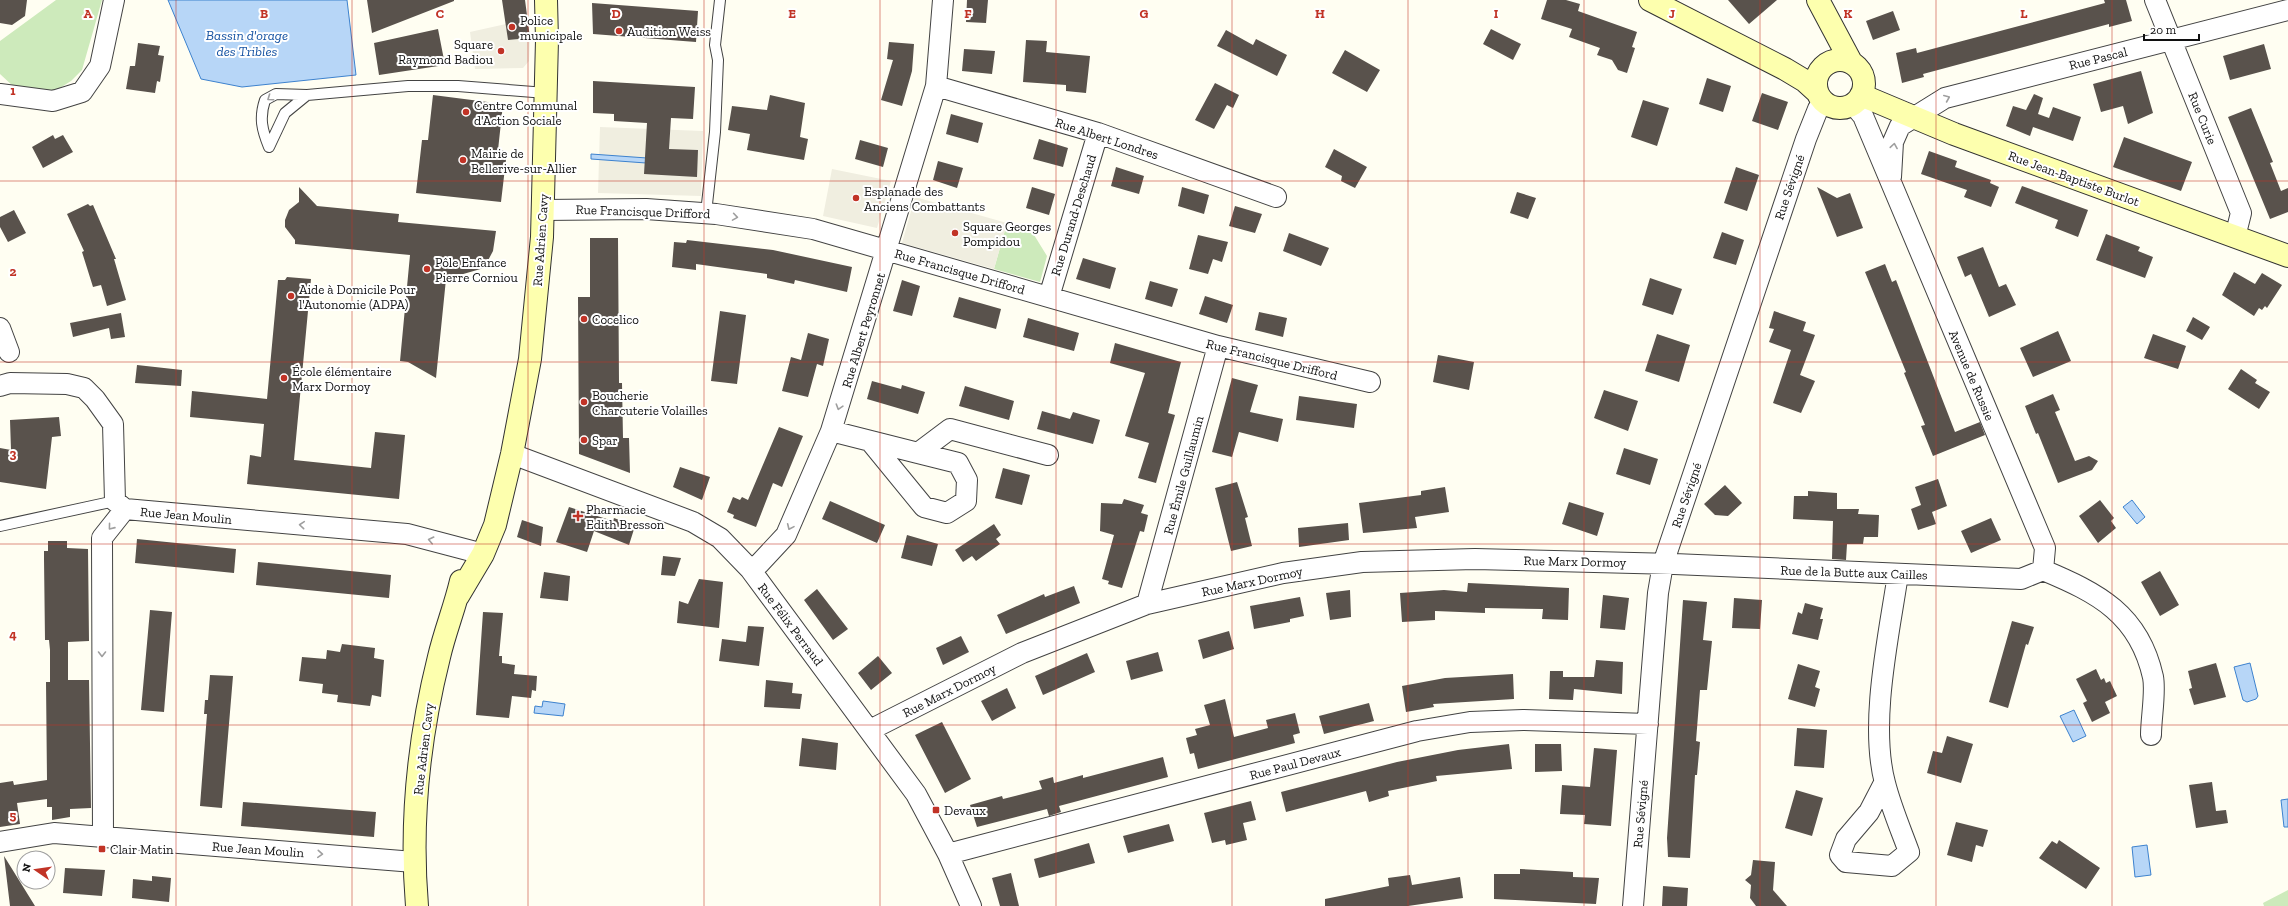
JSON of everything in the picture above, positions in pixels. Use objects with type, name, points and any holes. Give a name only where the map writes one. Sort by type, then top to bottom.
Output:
[{"type":"street","points":[[0,94],[53,101],[82,92],[100,66],[114,0]]},
{"type":"street","name":"Rue Adrien Cavy","points":[[417,906],[414,862],[418,785],[425,722],[439,656],[458,596],[476,551],[495,525],[512,454],[530,359],[543,210],[547,40],[546,0]]},
{"type":"street","name":"Rue Albert Peyronnet","points":[[750,569],[759,564],[786,535],[831,432],[888,249],[936,86],[942,0]]},
{"type":"street","points":[[1650,0],[1785,69],[1805,81],[1834,107],[1841,108],[1857,100],[1864,83],[1863,77],[1860,71],[1851,62],[1819,3]]},
{"type":"street","name":"Rue Curie","points":[[2155,0],[2241,213],[2235,237]]},
{"type":"street","points":[[1819,3],[1829,54],[1816,78],[1820,96]]},
{"type":"street","name":"Rue Pascal","points":[[1914,119],[1945,98],[2288,10]]},
{"type":"street","points":[[1785,69],[1824,65],[1839,60],[1851,62]]},
{"type":"street","name":"Rue Albert Londres","points":[[936,86],[1098,133],[1276,197]]},
{"type":"street","name":"Rue Sévigné","points":[[1632,906],[1658,593],[1663,564],[1806,139],[1818,109],[1820,96]]},
{"type":"street","name":"Rue Jean-Baptiste Burlot","points":[[1857,100],[1914,119],[2288,256]]},
{"type":"street","name":"Avenue de Russie","points":[[1857,100],[2045,548],[2043,570]]},
{"type":"street","name":"Avenue de Russie","points":[[1891,182],[1893,142],[1900,126],[1914,119]]},
{"type":"street","name":"Rue Durand-Deschaud","points":[[1049,297],[1098,133]]},
{"type":"street","name":"Rue Francisque Drifford","points":[[543,210],[646,209],[706,213],[813,229],[888,249],[1218,346],[1370,382]]},
{"type":"street","points":[[0,328],[9,352]]},
{"type":"street","name":"Rue Émile Guillaumin","points":[[1148,604],[1218,346]]},
{"type":"street","points":[[0,386],[10,383],[67,384],[84,388],[95,399],[113,424],[120,505]]},
{"type":"street","points":[[918,453],[950,429],[1048,454]]},
{"type":"street","points":[[831,432],[870,441],[958,463],[968,480],[966,501],[947,513],[924,507],[870,441]]},
{"type":"street","name":"Rue Félix Perraud","points":[[512,454],[693,522],[720,538],[750,569],[916,794],[948,854],[970,906]]},
{"type":"street","name":"Rue Jean Moulin","points":[[102,837],[102,538],[120,505],[407,534],[476,551]]},
{"type":"street","name":"Rue Marx Dormoy","points":[[870,730],[1022,652],[1148,604],[1283,573],[1362,562],[1475,559],[1663,564]]},
{"type":"street","name":"Rue de la Butte aux Cailles","points":[[1663,564],[2021,579],[2043,570]]},
{"type":"street","points":[[2043,570],[2080,585],[2102,598],[2123,615],[2140,641],[2153,678],[2151,735]]},
{"type":"street","points":[[1884,783],[1879,732],[1883,676],[1898,574]]},
{"type":"street","name":"Rue Paul Devaux","points":[[948,854],[1417,731],[1485,721],[1523,720],[1648,724]]},
{"type":"street","name":"Rue Jean Moulin","points":[[0,842],[54,834],[414,862]]},
{"type":"lane","points":[[706,213],[715,132],[718,60],[715,45],[720,0]]},
{"type":"lane","points":[[307,96],[285,113],[269,147],[261,120],[265,100],[276,94],[307,96],[408,86],[458,86],[546,93]]},
{"type":"lane","points":[[0,526],[120,505]]},
{"type":"green space","points":[[56,0],[102,0],[82,70],[71,81],[55,91],[14,87],[0,74],[0,41]]},
{"type":"green space","points":[[1007,223],[1031,230],[1047,256],[1040,282],[994,269]]},
{"type":"green space","points":[[2288,890],[2288,906],[2264,906],[2263,903]]},
{"type":"shaded area","name":"Square Raymond Badiou","points":[[506,24],[508,40],[530,38],[529,61],[523,68],[475,69],[470,32]]},
{"type":"shaded area","points":[[600,127],[703,131],[701,196],[598,193]]},
{"type":"shaded area","name":"Esplanade des Anciens Combattants","points":[[832,169],[891,181],[877,228],[823,216]]},
{"type":"shaded area","name":"Square Georges Pompidou","points":[[915,197],[1007,223],[994,269],[902,243]]},
{"type":"water","name":"Bassin d'orage des Tribles","points":[[168,0],[347,0],[356,75],[242,87],[201,79]]},
{"type":"water","points":[[591,154],[647,158],[646,163],[591,159]]},
{"type":"water","points":[[2132,500],[2145,517],[2137,524],[2123,507]]},
{"type":"water","points":[[2250,663],[2258,696],[2256,699],[2247,702],[2243,700],[2234,667]]},
{"type":"water","points":[[543,701],[565,704],[563,716],[534,713],[535,706],[542,707]]},
{"type":"water","points":[[2074,710],[2086,736],[2073,742],[2060,716]]},
{"type":"water","points":[[2288,799],[2288,827],[2284,827],[2281,800]]},
{"type":"water","points":[[2147,845],[2151,875],[2135,877],[2132,847]]},
{"type":"building","points":[[0,0],[27,0],[25,16],[12,25],[0,23]]},
{"type":"building","points":[[367,0],[454,0],[454,1],[372,33]]},
{"type":"building","points":[[502,0],[525,0],[530,38],[508,40]]},
{"type":"building","points":[[967,0],[988,0],[986,23],[966,22]]},
{"type":"building","points":[[1547,0],[1566,0],[1580,4],[1578,11],[1637,32],[1632,47],[1635,48],[1627,73],[1618,70],[1612,60],[1597,55],[1600,48],[1569,37],[1572,29],[1541,19]]},
{"type":"building","points":[[1728,0],[1777,0],[1749,24]]},
{"type":"building","points":[[2104,0],[2126,0],[2132,21],[2109,27],[2109,24],[1923,74],[1924,77],[1902,83],[1896,53],[1916,48],[1917,53],[2105,3]]},
{"type":"building","points":[[592,3],[698,11],[696,42],[593,34]]},
{"type":"building","points":[[1893,11],[1900,30],[1873,40],[1866,21]]},
{"type":"building","points":[[438,29],[445,65],[379,75],[374,43]]},
{"type":"building","points":[[1491,29],[1521,44],[1513,60],[1483,44]]},
{"type":"building","points":[[1226,30],[1253,45],[1256,39],[1287,55],[1277,76],[1217,46]]},
{"type":"building","points":[[1026,40],[1047,41],[1046,52],[1090,56],[1086,93],[1066,91],[1066,85],[1023,82]]},
{"type":"building","points":[[889,42],[914,44],[912,71],[902,106],[881,100],[893,60],[887,59]]},
{"type":"building","points":[[138,43],[160,46],[158,55],[164,56],[160,82],[157,81],[155,93],[126,89],[130,66],[135,66]]},
{"type":"building","points":[[2264,44],[2271,69],[2230,80],[2223,56]]},
{"type":"building","points":[[964,49],[995,51],[992,74],[962,71]]},
{"type":"building","points":[[1345,50],[1380,70],[1367,92],[1332,73]]},
{"type":"building","points":[[2141,71],[2153,113],[2128,124],[2123,106],[2101,112],[2093,84]]},
{"type":"building","points":[[1707,78],[1731,86],[1723,112],[1699,104]]},
{"type":"building","points":[[593,81],[695,87],[693,119],[671,118],[669,149],[698,150],[697,177],[644,174],[647,123],[614,121],[614,114],[593,113]]},
{"type":"building","points":[[1215,83],[1239,95],[1233,108],[1227,105],[1214,129],[1195,120]]},
{"type":"building","points":[[1762,93],[1788,102],[1778,130],[1752,121]]},
{"type":"building","points":[[2034,94],[2043,98],[2038,114],[2049,118],[2053,107],[2081,117],[2073,141],[2033,127],[2030,136],[2006,126],[2013,106],[2026,110]]},
{"type":"building","name":"Mairie de Bellerive-sur-Allier","points":[[433,95],[503,104],[498,150],[507,151],[501,202],[416,193],[422,140],[428,140]]},
{"type":"building","points":[[770,95],[805,103],[800,137],[808,139],[804,160],[747,150],[750,134],[728,130],[732,106],[767,110]]},
{"type":"building","points":[[1643,100],[1669,108],[1657,146],[1631,137]]},
{"type":"building","points":[[2251,108],[2273,162],[2270,163],[2281,191],[2288,188],[2288,212],[2270,219],[2228,117]]},
{"type":"building","points":[[951,114],[983,123],[978,143],[946,134]]},
{"type":"building","points":[[53,135],[55,139],[63,135],[73,152],[43,168],[32,147]]},
{"type":"building","points":[[2124,137],[2192,162],[2181,191],[2113,167]]},
{"type":"building","points":[[1039,139],[1068,148],[1063,167],[1033,159]]},
{"type":"building","points":[[860,140],[888,148],[883,167],[855,159]]},
{"type":"building","points":[[1334,149],[1367,167],[1355,188],[1341,181],[1342,176],[1325,167]]},
{"type":"building","points":[[1929,151],[1957,161],[1955,167],[1991,180],[1990,183],[1999,187],[1991,207],[1964,197],[1967,190],[1921,174]]},
{"type":"building","points":[[938,161],[963,168],[957,188],[933,180]]},
{"type":"building","points":[[1116,167],[1144,176],[1139,194],[1111,186]]},
{"type":"building","points":[[1736,167],[1759,175],[1747,211],[1724,203]]},
{"type":"building","points":[[2022,186],[2088,210],[2078,237],[2055,228],[2058,220],[2015,203]]},
{"type":"building","points":[[299,187],[317,206],[399,214],[398,222],[496,231],[493,251],[484,268],[446,279],[436,378],[408,362],[400,361],[410,255],[295,244],[295,240],[285,227],[285,220],[289,210],[299,202]]},
{"type":"building","points":[[1032,187],[1055,194],[1049,215],[1026,208]]},
{"type":"building","points":[[1182,187],[1209,195],[1204,214],[1178,206]]},
{"type":"building","points":[[1817,187],[1837,198],[1850,193],[1863,228],[1837,237]]},
{"type":"building","points":[[1517,192],[1536,198],[1528,219],[1510,213]]},
{"type":"building","points":[[88,204],[90,206],[93,205],[116,259],[114,259],[126,300],[107,306],[101,285],[93,287],[82,252],[84,251],[67,214]]},
{"type":"building","points":[[1235,206],[1262,214],[1255,233],[1229,226]]},
{"type":"building","points":[[14,210],[26,233],[8,242],[0,227],[0,217]]},
{"type":"building","points":[[1722,232],[1744,240],[1736,265],[1713,258]]},
{"type":"building","points":[[1289,233],[1329,248],[1321,266],[1283,251]]},
{"type":"building","points":[[2106,234],[2140,247],[2138,251],[2153,257],[2145,278],[2096,260]]},
{"type":"building","points":[[1198,235],[1228,242],[1222,262],[1213,259],[1208,274],[1189,269]]},
{"type":"building","points":[[590,238],[618,238],[619,383],[622,383],[623,438],[629,438],[630,473],[579,454],[578,297],[590,297]]},
{"type":"building","points":[[687,240],[773,250],[852,267],[847,292],[795,280],[794,284],[767,278],[767,274],[696,264],[696,270],[672,267],[674,242],[686,243]]},
{"type":"building","points":[[1983,247],[1999,287],[2006,284],[2016,305],[1989,317],[1971,274],[1965,277],[1957,257]]},
{"type":"building","points":[[1083,258],[1116,268],[1110,289],[1076,279]]},
{"type":"building","points":[[1885,264],[1892,282],[1896,280],[1955,432],[1980,422],[1985,435],[1933,456],[1921,426],[1925,425],[1904,373],[1906,372],[1865,272]]},
{"type":"building","points":[[2234,272],[2255,284],[2262,273],[2282,285],[2267,308],[2265,306],[2262,310],[2259,308],[2254,316],[2222,295]]},
{"type":"building","name":"École élémentaire Marx Dormoy","points":[[287,277],[311,279],[294,460],[371,468],[375,432],[405,435],[399,499],[247,484],[250,455],[261,457],[264,424],[190,417],[192,391],[267,399],[278,280],[285,280]]},
{"type":"building","points":[[1650,278],[1682,289],[1673,315],[1642,305]]},
{"type":"building","points":[[902,280],[920,286],[912,316],[893,311]]},
{"type":"building","points":[[1150,281],[1178,289],[1172,307],[1145,299]]},
{"type":"building","points":[[1205,296],[1233,305],[1227,323],[1199,314]]},
{"type":"building","points":[[959,297],[1001,309],[996,329],[953,317]]},
{"type":"building","points":[[720,311],[746,315],[737,384],[711,381]]},
{"type":"building","points":[[1774,311],[1806,322],[1803,331],[1815,335],[1800,375],[1815,381],[1801,413],[1773,403],[1791,350],[1769,342],[1774,329],[1769,328]]},
{"type":"building","points":[[1259,312],[1287,318],[1283,337],[1255,330]]},
{"type":"building","points":[[121,313],[125,337],[111,339],[109,328],[73,337],[70,323]]},
{"type":"building","points":[[2193,317],[2210,327],[2202,340],[2186,331]]},
{"type":"building","points":[[1028,318],[1079,333],[1074,351],[1023,337]]},
{"type":"building","points":[[2058,331],[2071,361],[2033,377],[2020,348]]},
{"type":"building","points":[[808,333],[829,339],[823,366],[817,364],[808,397],[782,391],[791,357],[801,360]]},
{"type":"building","points":[[1657,334],[1690,345],[1679,382],[1645,371]]},
{"type":"building","points":[[2153,334],[2186,346],[2178,369],[2144,358]]},
{"type":"building","points":[[1115,343],[1181,362],[1168,413],[1175,415],[1156,483],[1138,478],[1149,443],[1125,436],[1145,373],[1110,363]]},
{"type":"building","points":[[1438,355],[1474,362],[1469,390],[1433,382]]},
{"type":"building","points":[[137,365],[182,370],[181,386],[135,383]]},
{"type":"building","points":[[2241,369],[2257,380],[2255,383],[2270,392],[2259,409],[2228,389]]},
{"type":"building","points":[[1232,378],[1258,385],[1250,412],[1283,419],[1278,442],[1239,432],[1232,457],[1212,452]]},
{"type":"building","points":[[872,381],[901,389],[902,385],[925,392],[918,414],[867,399]]},
{"type":"building","points":[[965,386],[1014,401],[1009,420],[959,406]]},
{"type":"building","points":[[1604,390],[1638,401],[1628,431],[1594,418]]},
{"type":"building","points":[[2053,394],[2060,410],[2055,412],[2075,461],[2089,456],[2098,461],[2092,470],[2058,483],[2038,433],[2036,434],[2025,406]]},
{"type":"building","points":[[1299,396],[1357,404],[1354,428],[1296,420]]},
{"type":"building","points":[[1042,411],[1070,419],[1073,412],[1100,420],[1093,444],[1037,429]]},
{"type":"building","points":[[59,417],[61,436],[52,437],[46,489],[0,482],[0,448],[11,450],[10,420]]},
{"type":"building","points":[[779,427],[803,436],[782,487],[773,483],[756,527],[733,518],[734,515],[727,512],[733,497],[740,500],[742,497],[748,500]]},
{"type":"building","points":[[1624,448],[1658,459],[1650,485],[1616,474]]},
{"type":"building","points":[[680,467],[710,477],[702,500],[673,487]]},
{"type":"building","points":[[1003,468],[1030,475],[1022,505],[995,498]]},
{"type":"building","points":[[1938,479],[1947,506],[1932,512],[1936,524],[1918,530],[1911,509],[1921,505],[1915,487]]},
{"type":"building","points":[[1237,482],[1248,517],[1245,518],[1252,546],[1231,551],[1215,488]]},
{"type":"building","points":[[1725,485],[1742,503],[1728,516],[1715,515],[1704,504]]},
{"type":"building","points":[[1445,487],[1449,512],[1415,517],[1417,528],[1363,533],[1359,503],[1421,495],[1421,491]]},
{"type":"building","points":[[1808,491],[1837,493],[1837,509],[1859,509],[1858,514],[1879,515],[1878,537],[1864,537],[1863,544],[1847,544],[1846,560],[1832,559],[1833,521],[1793,519],[1794,496],[1808,496]]},
{"type":"building","points":[[1124,499],[1144,505],[1141,513],[1148,515],[1144,532],[1140,531],[1122,588],[1108,584],[1109,581],[1102,579],[1114,535],[1100,531],[1101,503],[1122,504]]},
{"type":"building","points":[[2100,500],[2114,518],[2111,521],[2116,528],[2098,543],[2079,516]]},
{"type":"building","points":[[830,501],[885,525],[877,543],[822,519]]},
{"type":"building","points":[[1569,502],[1604,513],[1597,536],[1562,524]]},
{"type":"building","points":[[569,507],[613,521],[614,518],[635,526],[629,545],[594,531],[587,552],[556,542]]},
{"type":"building","points":[[1991,518],[2001,540],[1971,553],[1961,531]]},
{"type":"building","points":[[522,520],[543,527],[541,546],[517,537]]},
{"type":"building","points":[[1348,523],[1349,540],[1299,547],[1298,528]]},
{"type":"building","points":[[994,524],[1001,535],[996,539],[1000,544],[976,561],[972,556],[963,562],[955,550]]},
{"type":"building","points":[[907,535],[938,544],[932,566],[901,558]]},
{"type":"building","points":[[137,539],[236,549],[234,573],[135,563]]},
{"type":"building","points":[[48,541],[67,541],[67,548],[88,549],[89,641],[68,642],[68,680],[89,680],[91,808],[70,809],[70,817],[52,820],[52,807],[47,807],[47,799],[17,803],[20,824],[0,827],[0,783],[13,781],[14,785],[47,780],[46,682],[50,682],[50,650],[49,640],[45,640],[44,551],[48,551]]},
{"type":"building","points":[[663,556],[681,558],[675,576],[661,575]]},
{"type":"building","points":[[258,562],[391,575],[389,598],[256,585]]},
{"type":"building","points":[[2160,571],[2179,605],[2160,616],[2141,582]]},
{"type":"building","points":[[544,572],[570,576],[568,601],[540,598]]},
{"type":"building","points":[[699,579],[723,582],[719,628],[677,623],[679,601],[688,604]]},
{"type":"building","points":[[1468,583],[1569,588],[1568,620],[1542,619],[1543,609],[1485,608],[1485,613],[1435,611],[1435,620],[1402,622],[1400,593],[1444,590],[1467,592]]},
{"type":"building","points":[[1074,586],[1080,603],[1006,634],[997,615],[1044,594],[1045,597]]},
{"type":"building","points":[[817,589],[848,629],[833,640],[804,600]]},
{"type":"building","points":[[1350,590],[1351,617],[1330,620],[1326,593]]},
{"type":"building","points":[[1603,595],[1629,598],[1625,630],[1600,628]]},
{"type":"building","points":[[1300,597],[1304,616],[1290,619],[1290,622],[1254,629],[1250,606]]},
{"type":"building","points":[[1734,598],[1762,600],[1760,629],[1732,628]]},
{"type":"building","points":[[1683,600],[1707,602],[1703,640],[1712,641],[1707,690],[1700,690],[1696,741],[1700,742],[1697,775],[1695,775],[1690,858],[1668,857],[1667,838]]},
{"type":"building","points":[[1805,603],[1823,608],[1820,619],[1823,619],[1818,640],[1792,634],[1798,612],[1802,614]]},
{"type":"building","points":[[150,610],[172,612],[164,712],[141,710]]},
{"type":"building","points":[[483,612],[503,613],[499,656],[502,656],[502,663],[515,665],[514,674],[537,676],[536,691],[532,690],[531,698],[512,696],[509,718],[476,715]]},
{"type":"building","points":[[2012,621],[2034,627],[2028,645],[2026,644],[2008,708],[1989,702]]},
{"type":"building","points":[[748,626],[764,627],[759,666],[719,661],[722,639],[746,642]]},
{"type":"building","points":[[1229,631],[1234,649],[1203,659],[1198,640]]},
{"type":"building","points":[[961,636],[969,652],[943,665],[936,648]]},
{"type":"building","points":[[342,644],[375,648],[374,658],[384,660],[381,697],[372,695],[370,706],[337,702],[338,695],[322,693],[323,684],[299,681],[302,657],[326,659],[327,650],[340,652]]},
{"type":"building","points":[[1158,652],[1163,671],[1131,680],[1126,661]]},
{"type":"building","points":[[1087,653],[1095,672],[1043,695],[1035,676]]},
{"type":"building","points":[[878,656],[892,673],[871,690],[858,673]]},
{"type":"building","points":[[1596,660],[1623,662],[1622,694],[1574,689],[1573,700],[1549,699],[1550,671],[1563,671],[1563,677],[1594,677]]},
{"type":"building","points":[[2216,663],[2226,697],[2194,705],[2189,689],[2192,688],[2188,671]]},
{"type":"building","points":[[1798,664],[1820,671],[1815,687],[1820,689],[1815,707],[1788,699]]},
{"type":"building","points":[[2096,669],[2101,680],[2104,678],[2106,683],[2110,681],[2117,696],[2105,702],[2110,713],[2092,722],[2083,703],[2087,701],[2076,679]]},
{"type":"building","points":[[1513,674],[1514,699],[1433,704],[1434,707],[1406,712],[1402,686],[1445,678]]},
{"type":"building","points":[[210,675],[233,676],[222,808],[200,806],[207,714],[204,714],[205,700],[208,700]]},
{"type":"building","points":[[766,680],[793,683],[792,693],[802,694],[800,709],[764,707]]},
{"type":"building","points":[[1007,688],[1016,708],[992,721],[981,701]]},
{"type":"building","points":[[1225,699],[1234,737],[1268,728],[1266,720],[1295,713],[1300,733],[1293,735],[1295,743],[1198,769],[1194,753],[1190,754],[1186,738],[1197,735],[1195,729],[1210,725],[1204,705]]},
{"type":"building","points":[[1369,703],[1374,721],[1324,734],[1319,716]]},
{"type":"building","points":[[942,722],[971,779],[945,793],[915,735]]},
{"type":"building","points":[[1797,728],[1827,730],[1824,768],[1794,766]]},
{"type":"building","points":[[1947,736],[1973,744],[1961,783],[1927,773],[1933,751],[1942,753]]},
{"type":"building","points":[[802,738],[838,743],[836,770],[799,766]]},
{"type":"building","points":[[1509,744],[1512,769],[1436,776],[1437,781],[1388,791],[1389,796],[1369,802],[1366,791],[1286,812],[1281,792],[1397,762],[1458,750]]},
{"type":"building","points":[[1535,744],[1561,744],[1562,771],[1535,772]]},
{"type":"building","points":[[1594,748],[1617,750],[1611,826],[1584,824],[1585,815],[1560,814],[1562,785],[1590,787]]},
{"type":"building","points":[[1163,757],[1168,777],[1059,806],[1061,812],[1049,816],[1047,809],[977,827],[970,805],[1002,796],[1003,799],[1042,789],[1039,781],[1053,777],[1054,783],[1083,775],[1083,778]]},
{"type":"building","points":[[2212,782],[2216,811],[2226,810],[2228,823],[2196,828],[2189,785]]},
{"type":"building","points":[[1796,790],[1823,798],[1812,836],[1785,828]]},
{"type":"building","points":[[1251,801],[1256,820],[1243,823],[1247,840],[1226,845],[1225,840],[1212,843],[1204,813]]},
{"type":"building","points":[[243,802],[376,812],[374,837],[241,826]]},
{"type":"building","points":[[1956,822],[1988,830],[1983,847],[1976,845],[1972,862],[1947,855]]},
{"type":"building","points":[[1169,824],[1174,841],[1128,853],[1123,836]]},
{"type":"building","points":[[2059,840],[2100,868],[2086,889],[2039,858],[2052,841],[2057,844]]},
{"type":"building","points":[[1089,843],[1095,863],[1039,878],[1034,859]]},
{"type":"building","points":[[4,856],[16,875],[16,890],[25,890],[35,906],[10,906]]},
{"type":"building","points":[[1753,860],[1775,862],[1773,890],[1787,906],[1756,906],[1750,898],[1751,885],[1745,880],[1751,875]]},
{"type":"building","points":[[65,868],[105,870],[102,896],[63,893]]},
{"type":"building","points":[[1520,869],[1573,872],[1573,877],[1599,878],[1596,904],[1494,899],[1494,874],[1520,874]]},
{"type":"building","points":[[1011,873],[1019,906],[1000,906],[992,878]]},
{"type":"building","points":[[1410,875],[1412,885],[1460,877],[1463,898],[1408,906],[1325,906],[1325,899],[1389,886],[1388,878]]},
{"type":"building","points":[[152,876],[171,878],[169,902],[132,898],[133,879],[152,881]]},
{"type":"building","points":[[1663,886],[1688,888],[1687,906],[1662,906]]},
{"type":"place","name":"Police municipale","points":[[512,27]]},
{"type":"place","name":"Audition Weiss","points":[[619,31]]},
{"type":"place","name":"Square Raymond Badiou","points":[[501,51]]},
{"type":"place","name":"Centre Communal d'Action Sociale","points":[[466,112]]},
{"type":"place","name":"Mairie de Bellerive-sur-Allier","points":[[463,160]]},
{"type":"place","name":"Esplanade des Anciens Combattants","points":[[856,198]]},
{"type":"place","name":"Square Georges Pompidou","points":[[955,233]]},
{"type":"place","name":"Pôle Enfance Pierre Corniou","points":[[427,269]]},
{"type":"place","name":"Aide à Domicile Pour l'Autonomie (ADPA)","points":[[291,296]]},
{"type":"place","name":"Cocelico","points":[[584,319]]},
{"type":"place","name":"École élémentaire Marx Dormoy","points":[[284,378]]},
{"type":"place","name":"Boucherie Charcuterie Volailles","points":[[584,402]]},
{"type":"place","name":"Spar","points":[[584,440]]},
{"type":"place","name":"Pharmacie Edith Bresson","points":[[578,516]]},
{"type":"place","name":"Devaux","points":[[936,810]]},
{"type":"place","name":"Clair Matin","points":[[102,849]]}]
